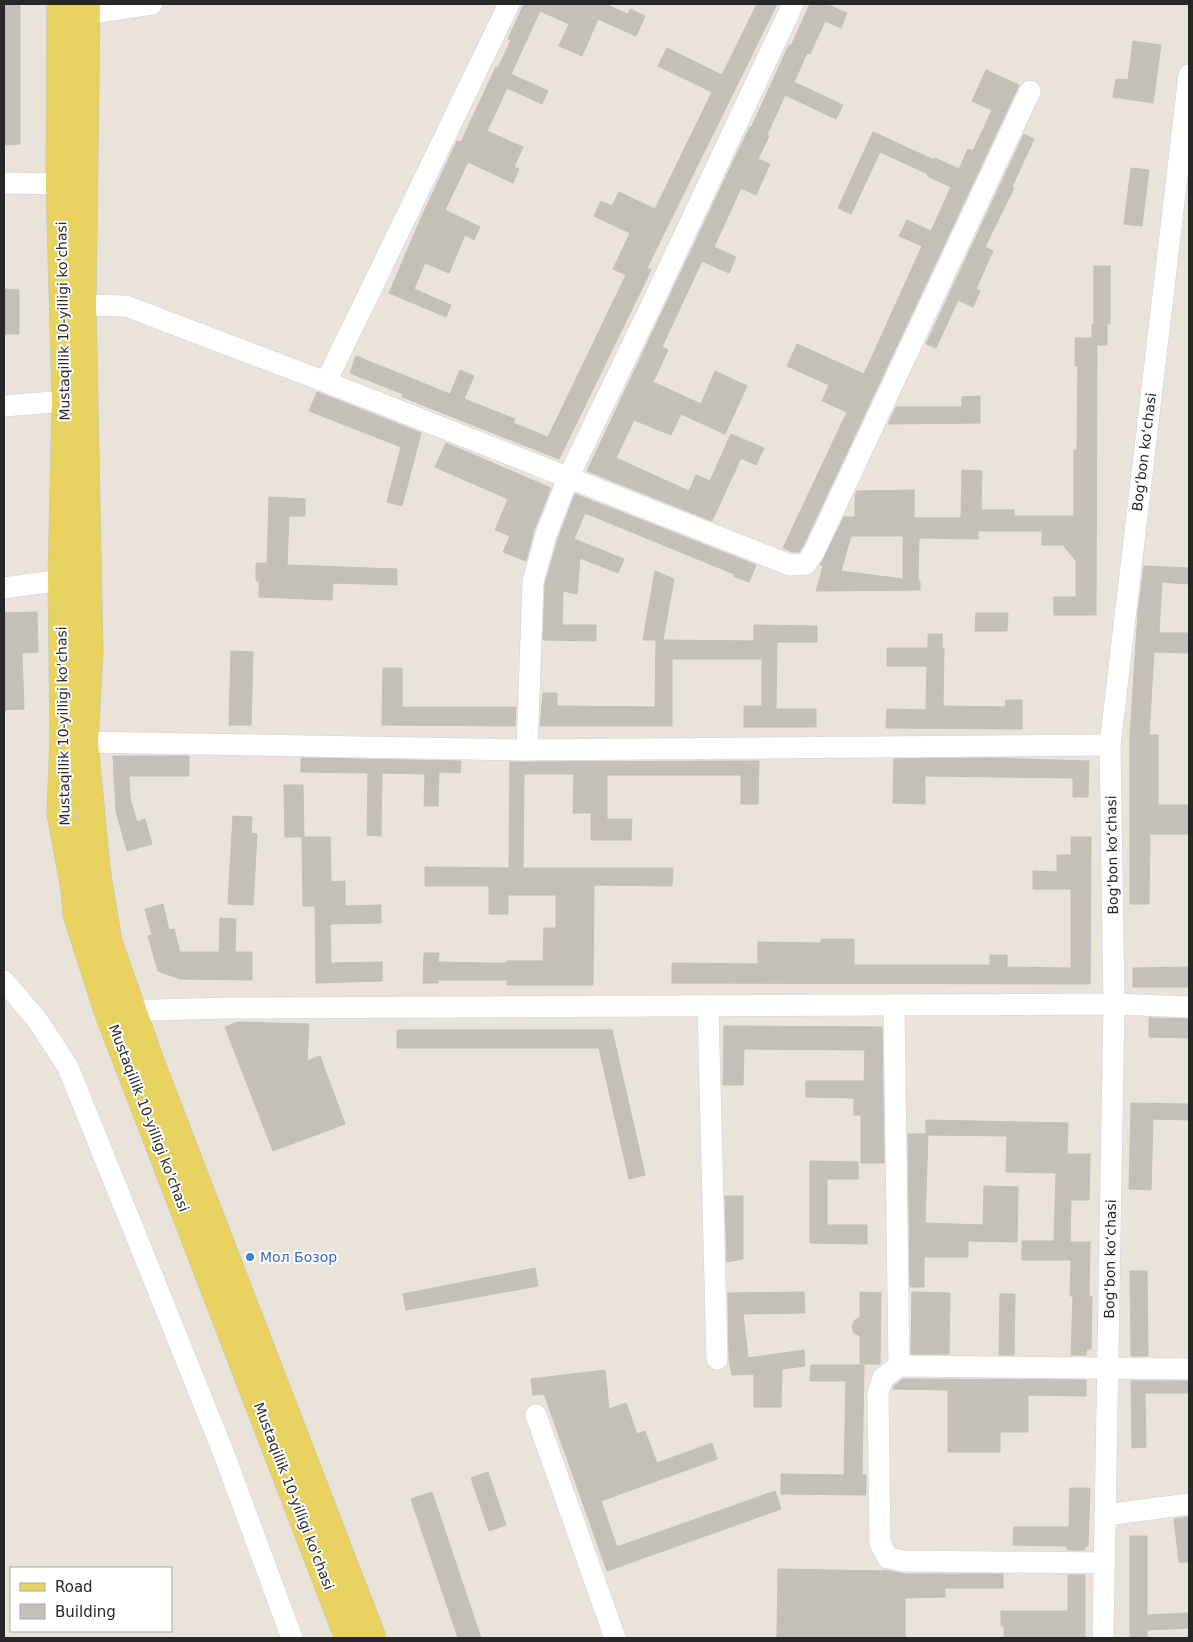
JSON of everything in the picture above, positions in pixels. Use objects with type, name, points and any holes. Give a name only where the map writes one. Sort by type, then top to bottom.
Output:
[{"type":"main road","name":"Mustaqillik 10-yilligi ko'chasi","points":[[61,4],[60,184],[66,401],[62,580],[64,737],[61,813],[77,914],[120,1011],[349,1638]]},
{"type":"main road","name":"Mustaqillik 10-yilligi ko'chasi","points":[[86,9],[82,304],[89,653],[84,742],[96,870],[120,1011],[155,1074],[372,1638]]},
{"type":"street","points":[[86,9],[152,4]]},
{"type":"street","points":[[326,382],[510,4]]},
{"type":"street","points":[[527,750],[533,582],[546,535],[568,478],[793,4]]},
{"type":"street","name":"Bogʻbon koʻchasi","points":[[1103,1638],[1114,1004],[1110,745],[1189,76]]},
{"type":"street","points":[[82,304],[126,306],[326,382],[790,565],[806,564],[814,552],[1030,91]]},
{"type":"street","points":[[4,183],[60,184]]},
{"type":"street","points":[[4,406],[66,401]]},
{"type":"street","points":[[4,588],[62,580]]},
{"type":"street","points":[[84,742],[527,750],[1110,745]]},
{"type":"street","points":[[4,981],[38,1021],[68,1067],[224,1454],[292,1638]]},
{"type":"street","points":[[120,1011],[229,1008],[894,1004],[1114,1004],[1189,1007]]},
{"type":"street","points":[[894,1004],[900,1366]]},
{"type":"street","points":[[708,1006],[717,1359]]},
{"type":"street","points":[[1104,1563],[904,1561],[888,1558],[880,1543],[878,1394],[883,1378],[900,1366],[1189,1369]]},
{"type":"street","points":[[536,1414],[615,1638]]},
{"type":"street","points":[[1105,1514],[1189,1504]]},
{"type":"building","points":[[4,4],[20,4],[20,144],[4,145]]},
{"type":"building","points":[[524,4],[605,4],[628,14],[630,9],[645,16],[636,36],[598,19],[582,56],[559,46],[569,24],[540,11],[511,74],[548,91],[542,104],[507,88],[487,131],[523,147],[514,167],[519,169],[513,183],[468,162],[445,210],[480,227],[474,240],[465,235],[449,273],[425,263],[414,289],[451,305],[446,317],[389,293],[457,141],[461,142],[496,67],[498,68],[511,40],[508,39]]},
{"type":"building","points":[[757,4],[777,4],[647,268],[651,270],[559,459],[402,397],[403,394],[350,373],[356,356],[450,394],[460,370],[474,376],[464,399],[515,419],[513,423],[548,437],[626,275],[613,269],[630,233],[594,216],[601,201],[612,206],[619,192],[655,209],[712,92],[658,66],[667,48],[722,75]]},
{"type":"building","points":[[810,4],[826,4],[847,13],[841,28],[825,21],[810,54],[807,53],[794,82],[843,105],[836,119],[785,95],[758,159],[770,164],[756,195],[741,188],[714,247],[736,257],[729,273],[702,261],[662,347],[668,350],[653,382],[701,404],[715,371],[747,386],[725,434],[681,414],[671,435],[634,420],[616,458],[689,491],[696,475],[710,481],[731,434],[764,448],[756,465],[741,458],[712,521],[587,471]]},
{"type":"building","points":[[1133,41],[1161,45],[1153,103],[1113,97],[1116,79],[1128,80]]},
{"type":"building","points":[[986,70],[1019,85],[803,546],[799,552],[792,552],[783,548],[847,412],[822,401],[829,385],[787,366],[797,344],[864,374],[922,246],[899,236],[907,220],[931,231],[951,187],[880,152],[851,214],[838,208],[873,132],[934,160],[935,158],[959,169],[968,149],[973,151],[992,110],[972,101]]},
{"type":"building","points":[[1024,134],[1034,139],[1012,187],[1014,188],[985,247],[993,251],[976,289],[980,291],[973,307],[958,300],[936,348],[926,344]]},
{"type":"building","points":[[1131,168],[1149,170],[1142,226],[1124,224]]},
{"type":"building","points":[[1094,266],[1110,266],[1110,324],[1094,323]]},
{"type":"building","points":[[4,289],[19,290],[19,334],[4,334]]},
{"type":"building","points":[[1092,324],[1107,325],[1107,345],[1097,345],[1096,615],[1054,615],[1054,597],[1076,597],[1076,561],[1063,545],[1042,545],[1042,531],[978,531],[978,539],[919,538],[918,581],[920,581],[920,590],[816,591],[823,566],[820,565],[844,517],[855,517],[855,495],[857,491],[914,490],[914,518],[961,518],[962,470],[982,471],[981,510],[1014,510],[1014,516],[1074,516],[1074,450],[1077,450],[1078,366],[1075,366],[1075,338],[1092,338]],"holes":[[[851,536],[903,536],[903,579],[841,571]]]},
{"type":"building","points":[[317,392],[421,433],[402,506],[387,502],[401,447],[309,411]]},
{"type":"building","points":[[980,396],[980,423],[888,424],[896,407],[962,407],[962,397]]},
{"type":"building","points":[[446,443],[551,488],[534,530],[526,561],[503,552],[510,536],[495,530],[508,499],[435,467]]},
{"type":"building","points":[[575,494],[756,565],[749,582],[733,576],[734,574],[585,513],[574,539],[624,559],[618,573],[580,558],[577,594],[563,591],[562,625],[596,625],[596,641],[543,640],[545,584],[558,539]]},
{"type":"building","points":[[269,497],[305,499],[305,516],[289,516],[287,565],[397,569],[397,585],[333,583],[332,600],[259,597],[259,581],[256,581],[256,563],[267,563]]},
{"type":"building","points":[[1144,566],[1189,568],[1189,584],[1162,582],[1159,633],[1189,633],[1189,653],[1154,652],[1149,735],[1158,735],[1158,805],[1189,805],[1189,834],[1150,834],[1149,904],[1130,904],[1130,735],[1138,612]]},
{"type":"building","points":[[655,571],[674,579],[663,640],[754,641],[754,625],[817,626],[817,642],[777,642],[776,709],[816,709],[816,727],[744,727],[744,706],[762,706],[762,659],[672,659],[672,726],[540,726],[543,693],[557,693],[557,706],[655,707],[656,640],[643,640]]},
{"type":"building","points":[[37,612],[38,652],[22,653],[24,709],[4,710],[4,613]]},
{"type":"building","points":[[976,613],[1008,613],[1007,631],[975,631]]},
{"type":"building","points":[[928,634],[942,634],[942,648],[944,648],[943,706],[1005,707],[1006,700],[1022,700],[1022,729],[886,728],[887,709],[926,710],[927,666],[887,666],[887,648],[928,648]]},
{"type":"building","points":[[231,651],[253,652],[251,725],[229,725]]},
{"type":"building","points":[[383,668],[402,668],[402,707],[516,707],[515,726],[382,725]]},
{"type":"building","points":[[113,756],[189,756],[189,776],[129,776],[130,798],[137,822],[145,819],[152,844],[127,851],[116,811]]},
{"type":"building","points":[[301,758],[461,761],[460,773],[439,772],[438,806],[424,806],[425,774],[382,773],[381,836],[367,835],[368,773],[301,772]]},
{"type":"building","points":[[994,758],[1089,761],[1088,797],[1073,797],[1073,778],[925,776],[925,804],[893,803],[894,759]]},
{"type":"building","points":[[759,761],[758,804],[741,804],[741,775],[607,775],[607,819],[632,819],[631,840],[591,840],[591,813],[573,813],[574,774],[524,774],[523,868],[673,868],[672,886],[594,885],[593,985],[507,985],[507,980],[438,980],[438,983],[423,983],[424,953],[439,953],[438,962],[507,963],[507,961],[543,961],[544,928],[556,928],[556,895],[508,895],[508,914],[489,914],[489,886],[425,886],[425,867],[509,868],[510,762]]},
{"type":"building","points":[[284,785],[303,785],[304,837],[330,837],[331,882],[345,881],[345,906],[381,905],[381,923],[330,924],[331,963],[382,962],[382,981],[316,983],[315,906],[303,906],[302,837],[285,837]]},
{"type":"building","points":[[233,816],[252,817],[251,833],[257,834],[253,905],[228,904]]},
{"type":"building","points":[[1071,837],[1091,837],[1090,984],[672,983],[672,963],[758,964],[758,942],[821,943],[821,939],[854,939],[854,965],[990,965],[990,955],[1007,955],[1007,967],[1071,968],[1071,889],[1033,889],[1033,871],[1057,872],[1057,855],[1071,855]]},
{"type":"building","points":[[163,904],[169,930],[174,929],[180,952],[219,952],[220,918],[236,919],[235,952],[252,952],[252,980],[180,979],[158,971],[148,936],[152,935],[145,909]]},
{"type":"building","points":[[1189,967],[1189,987],[1133,987],[1133,968]]},
{"type":"building","points":[[1149,1018],[1189,1019],[1189,1038],[1149,1037]]},
{"type":"building","points":[[238,1022],[309,1024],[307,1061],[320,1056],[345,1124],[273,1151],[225,1027]]},
{"type":"building","points":[[724,1026],[882,1027],[884,1163],[861,1163],[861,1115],[854,1115],[854,1098],[806,1097],[806,1081],[864,1081],[865,1050],[744,1049],[743,1085],[723,1085]]},
{"type":"building","points":[[397,1030],[612,1030],[645,1175],[629,1179],[599,1048],[397,1048]]},
{"type":"building","points":[[1131,1103],[1189,1104],[1189,1120],[1153,1119],[1151,1190],[1129,1189]]},
{"type":"building","points":[[926,1120],[1068,1123],[1067,1154],[1090,1154],[1089,1200],[1071,1200],[1070,1242],[1090,1242],[1089,1296],[1092,1296],[1091,1349],[1087,1349],[1086,1355],[1071,1355],[1073,1296],[1070,1296],[1071,1260],[1022,1260],[1022,1241],[1054,1241],[1056,1173],[1006,1172],[1007,1136],[928,1135],[925,1223],[983,1225],[984,1186],[1018,1187],[1017,1242],[968,1241],[968,1257],[924,1257],[924,1287],[910,1287],[908,1134],[926,1134]]},
{"type":"building","points":[[810,1161],[858,1162],[858,1179],[827,1179],[827,1225],[867,1225],[867,1244],[810,1243]]},
{"type":"building","points":[[725,1196],[743,1196],[743,1259],[727,1262]]},
{"type":"building","points":[[535,1268],[538,1286],[406,1310],[403,1294]]},
{"type":"building","points":[[1130,1271],[1147,1271],[1148,1356],[1131,1356]]},
{"type":"building","points":[[804,1292],[805,1313],[743,1314],[748,1358],[804,1350],[805,1366],[782,1369],[781,1407],[754,1407],[754,1374],[732,1375],[729,1359],[728,1293]]},
{"type":"building","points":[[860,1292],[881,1293],[880,1364],[860,1364],[860,1336],[854,1333],[852,1326],[855,1320],[860,1317]]},
{"type":"building","points":[[912,1292],[950,1293],[949,1354],[911,1354]]},
{"type":"building","points":[[1000,1294],[1015,1294],[1014,1355],[999,1355]]},
{"type":"building","points":[[811,1365],[864,1365],[862,1475],[866,1475],[866,1495],[781,1494],[781,1474],[844,1475],[846,1381],[810,1381]]},
{"type":"building","points":[[605,1370],[609,1409],[626,1403],[637,1434],[645,1431],[657,1463],[712,1443],[717,1459],[601,1501],[617,1547],[775,1491],[781,1509],[607,1571],[544,1394],[533,1395],[531,1379]]},
{"type":"building","points":[[903,1379],[1086,1380],[1086,1396],[1028,1395],[1028,1432],[1000,1432],[1000,1452],[948,1452],[948,1390],[893,1389]]},
{"type":"building","points":[[1131,1381],[1189,1381],[1189,1393],[1145,1393],[1146,1447],[1132,1448]]},
{"type":"building","points":[[488,1472],[506,1525],[489,1531],[471,1478]]},
{"type":"building","points":[[1070,1488],[1090,1488],[1088,1546],[1085,1546],[1085,1550],[1067,1550],[1067,1546],[1013,1545],[1014,1527],[1069,1527]]},
{"type":"building","points":[[432,1492],[481,1638],[458,1638],[411,1499]]},
{"type":"building","points":[[1189,1517],[1189,1562],[1179,1562],[1174,1519]]},
{"type":"building","points":[[1130,1536],[1147,1536],[1147,1615],[1189,1613],[1189,1628],[1147,1630],[1147,1638],[1130,1638]]},
{"type":"building","points":[[778,1569],[884,1570],[904,1574],[1003,1574],[1003,1588],[945,1588],[945,1597],[905,1598],[905,1638],[777,1638]]},
{"type":"building","points":[[1068,1575],[1085,1575],[1085,1638],[1004,1638],[1004,1626],[1001,1626],[1001,1611],[1068,1611]]},
{"type":"place","name":"Мол Бозор","points":[[250,1257]]}]
